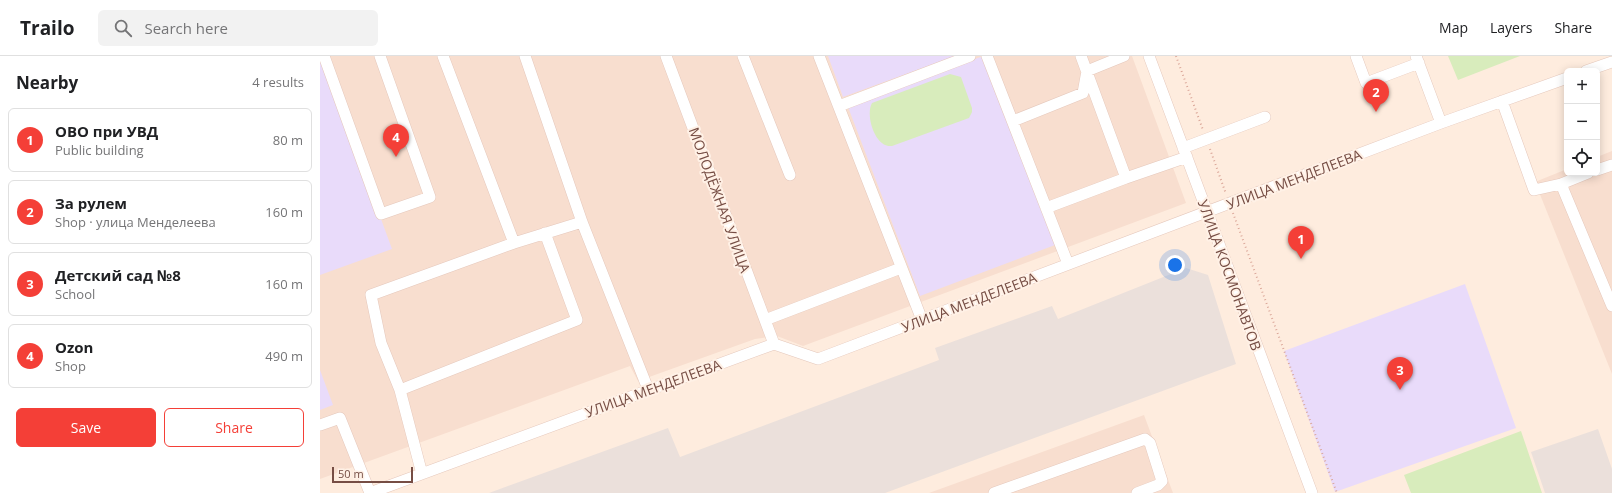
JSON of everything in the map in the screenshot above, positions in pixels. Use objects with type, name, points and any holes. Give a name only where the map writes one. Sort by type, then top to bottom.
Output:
[{"type":"street","points":[[324,56],[381,214],[430,197],[380,56]]},
{"type":"street","points":[[443,56],[514,243]]},
{"type":"street","points":[[525,56],[582,222],[648,389]]},
{"type":"street","name":"МОЛОДЁЖНАЯ УЛИЦА","points":[[666,56],[774,344]]},
{"type":"street","points":[[743,56],[790,174]]},
{"type":"street","points":[[819,56],[922,320]]},
{"type":"street","points":[[839,106],[970,56]]},
{"type":"street","points":[[988,56],[1068,264]]},
{"type":"street","points":[[1081,56],[1126,178]]},
{"type":"street","points":[[1087,71],[1124,56]]},
{"type":"street","name":"УЛИЦА КОСМОНАВТОВ","points":[[1149,56],[1312,493]]},
{"type":"street","points":[[1356,56],[1366,83],[1417,60],[1441,123]]},
{"type":"street","points":[[1595,68],[1612,62]]},
{"type":"street","points":[[1013,121],[1083,93],[1087,71]]},
{"type":"street","name":"УЛИЦА МЕНДЕЛЕЕВА","points":[[370,493],[648,389],[774,344],[818,359],[1441,123],[1564,79]]},
{"type":"street","points":[[1502,101],[1534,190],[1561,184],[1581,176]]},
{"type":"street","points":[[1046,208],[1126,178],[1185,153],[1206,140],[1265,117]]},
{"type":"street","points":[[1600,169],[1612,165]]},
{"type":"street","points":[[1561,184],[1612,306]]},
{"type":"street","points":[[422,474],[400,390],[381,343],[371,295],[514,243],[582,222]]},
{"type":"street","points":[[400,390],[577,320],[545,233]]},
{"type":"street","points":[[765,320],[902,268]]},
{"type":"street","points":[[320,425],[340,418],[370,493]]},
{"type":"street","points":[[994,493],[1145,438],[1150,443],[1162,481],[1158,485],[1137,493]]},
{"type":"path","points":[[1176,56],[1337,493]]},
{"type":"shaded area","points":[[320,56],[1132,56],[1186,203],[803,346],[777,336],[755,339],[638,381],[630,366],[320,479]]},
{"type":"shaded area","points":[[828,56],[955,56],[843,97]]},
{"type":"shaded area","points":[[983,56],[1055,245],[920,296],[848,107]]},
{"type":"shaded area","points":[[323,61],[392,249],[320,275],[320,62]]},
{"type":"shaded area","points":[[1612,151],[1612,374],[1535,182],[1564,170],[1564,176],[1600,176],[1600,156]]},
{"type":"shaded area","points":[[1186,268],[1208,275],[1236,364],[885,493],[489,493],[668,428],[680,457],[939,360],[935,348],[1052,306],[1058,319]]},
{"type":"shaded area","points":[[1465,284],[1516,428],[1335,492],[1284,351]]},
{"type":"shaded area","points":[[320,370],[333,405],[320,410]]},
{"type":"shaded area","points":[[1144,415],[1173,493],[929,493]]},
{"type":"shaded area","points":[[1598,429],[1612,469],[1612,493],[1545,493],[1531,452]]},
{"type":"green space","points":[[1448,56],[1520,56],[1458,80]]},
{"type":"green space","points":[[950,74],[961,77],[972,108],[969,118],[892,146],[881,142],[873,130],[871,122],[870,108],[872,103]]},
{"type":"green space","points":[[1521,431],[1542,493],[1411,493],[1404,475]]},
{"type":"place","name":"За рулем","points":[[1376,112]]},
{"type":"place","name":"Ozon","points":[[396,157]]},
{"type":"place","name":"ОВО при УВД","points":[[1301,259]]},
{"type":"place","name":"Детский сад №8","points":[[1400,390]]}]
